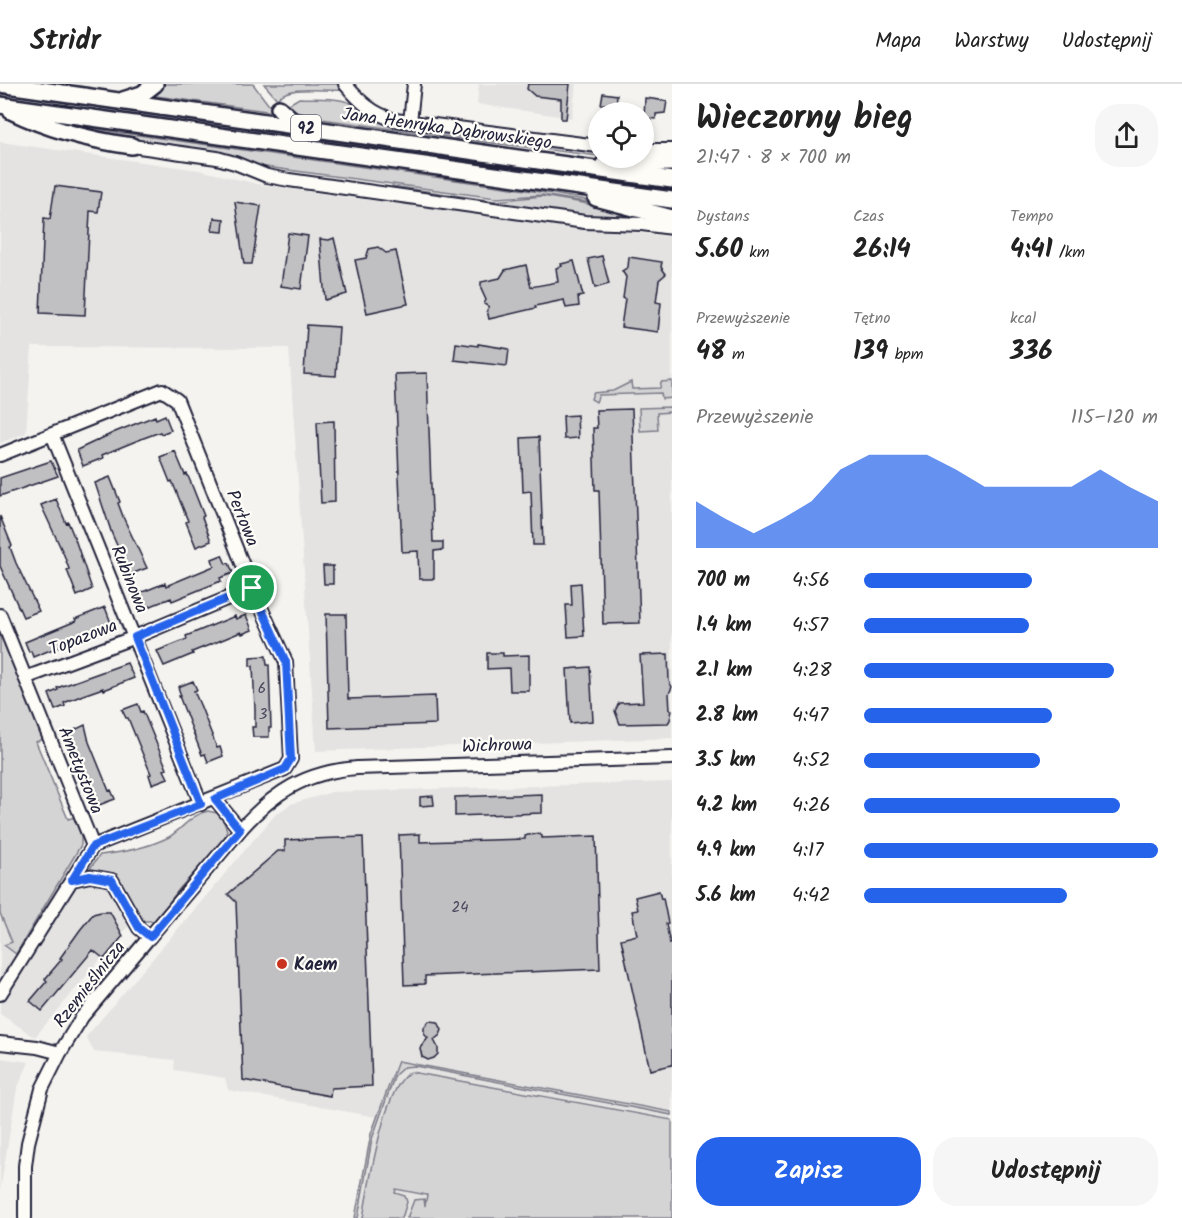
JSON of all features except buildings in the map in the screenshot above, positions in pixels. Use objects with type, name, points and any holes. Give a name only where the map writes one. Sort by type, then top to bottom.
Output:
[{"type":"main road","name":"92","points":[[0,84],[39,87]]},
{"type":"main road","points":[[115,101],[138,96],[155,84]]},
{"type":"main road","name":"Jana Henryka Dąbrowskiego","points":[[39,87],[115,101],[672,180]]},
{"type":"main road","points":[[0,105],[36,123],[58,130],[132,146]]},
{"type":"main road","name":"92","points":[[0,105],[672,200]]},
{"type":"main road","points":[[279,108],[300,127]]},
{"type":"main road","points":[[574,166],[629,162],[672,163]]},
{"type":"main road","points":[[544,182],[672,218]]},
{"type":"street","points":[[345,84],[375,113],[395,120],[588,145]]},
{"type":"street","points":[[410,122],[414,84]]},
{"type":"street","points":[[132,146],[217,158],[239,164],[267,176],[289,180],[585,222],[672,228]]},
{"type":"street","points":[[654,150],[672,150]]},
{"type":"street","name":"Perłowa","points":[[52,434],[162,390],[177,400],[252,588],[286,662],[291,759],[285,769],[215,799]]},
{"type":"street","points":[[0,455],[52,434]]},
{"type":"street","name":"Rubinowa","points":[[52,434],[201,804]]},
{"type":"street","name":"Topazowa","points":[[25,678],[135,637],[252,588]]},
{"type":"street","name":"Ametystowa","points":[[0,615],[93,846]]},
{"type":"street","name":"Wichrowa","points":[[323,773],[357,768],[672,758]]},
{"type":"street","name":"Rzemieślnicza","points":[[25,1218],[25,1166],[42,1089],[82,1017],[258,810],[285,788],[323,773]]},
{"type":"street","points":[[0,994],[93,846],[215,799],[240,830]]},
{"type":"street","points":[[72,880],[90,876],[112,880],[139,928],[150,937]]},
{"type":"street","points":[[0,1043],[37,1047],[60,1053]]},
{"type":"shaded area","points":[[163,84],[253,84],[274,112],[149,95]]},
{"type":"shaded area","points":[[264,84],[340,84],[345,90],[299,90],[283,94],[277,99]]},
{"type":"shaded area","points":[[479,84],[576,84],[572,118],[477,104]]},
{"type":"shaded area","points":[[0,90],[64,99],[67,104],[63,108],[0,99]]},
{"type":"shaded area","points":[[299,98],[336,99],[352,104],[368,114],[588,148],[588,155],[315,118],[288,108],[289,104]]},
{"type":"shaded area","points":[[102,105],[672,185],[672,194],[100,112]]},
{"type":"shaded area","points":[[67,125],[554,194],[603,205],[542,195],[496,198],[266,167],[131,144]]},
{"type":"shaded area","points":[[0,142],[199,170],[258,184],[359,199],[672,237],[672,738],[316,751],[289,348],[32,347],[26,433],[0,443]]},
{"type":"shaded area","points":[[392,186],[495,201],[542,196],[637,216],[640,222],[606,220],[391,191]]},
{"type":"shaded area","points":[[672,381],[672,398],[662,399],[661,393],[599,395],[596,402],[591,399],[593,393],[613,391],[631,382],[632,389],[660,388],[661,382]]},
{"type":"shaded area","points":[[672,407],[672,412],[657,413],[658,430],[640,431],[639,408]]},
{"type":"shaded area","points":[[0,631],[43,739],[36,742],[68,819],[75,817],[81,834],[81,845],[16,954],[4,945],[12,942],[0,913]]},
{"type":"shaded area","points":[[0,663],[75,848],[137,916],[35,1037],[0,1014]]},
{"type":"shaded area","points":[[672,782],[672,1218],[355,1218],[376,1117],[228,1090],[225,1078],[174,1070],[175,1060],[94,1052],[86,1037],[275,815],[291,804],[332,792]]},
{"type":"shaded area","points":[[208,811],[217,813],[223,820],[227,830],[224,841],[180,888],[155,921],[143,921],[117,881],[87,872],[100,855],[135,849],[161,841],[174,834],[197,815]]},
{"type":"shaded area","points":[[0,1058],[29,1062],[17,1089],[0,1191]]},
{"type":"shaded area","points":[[398,1061],[672,1112],[672,1115],[415,1066],[404,1067],[395,1075],[372,1139],[358,1218],[355,1218],[371,1134]]},
{"type":"shaded area","points":[[411,1072],[672,1120],[672,1218],[407,1218],[414,1200],[424,1199],[425,1206],[427,1195],[396,1189],[395,1193],[405,1196],[407,1202],[402,1218],[363,1218],[373,1162],[385,1116],[401,1080]]},
{"type":"place","name":"Kaem","points":[[282,964]]},
{"type":"route","points":[[252,588],[286,662],[291,759],[285,769],[215,799],[240,830],[150,937],[139,928],[112,880],[90,876],[72,880],[93,846],[201,804],[135,637],[252,588]]}]
